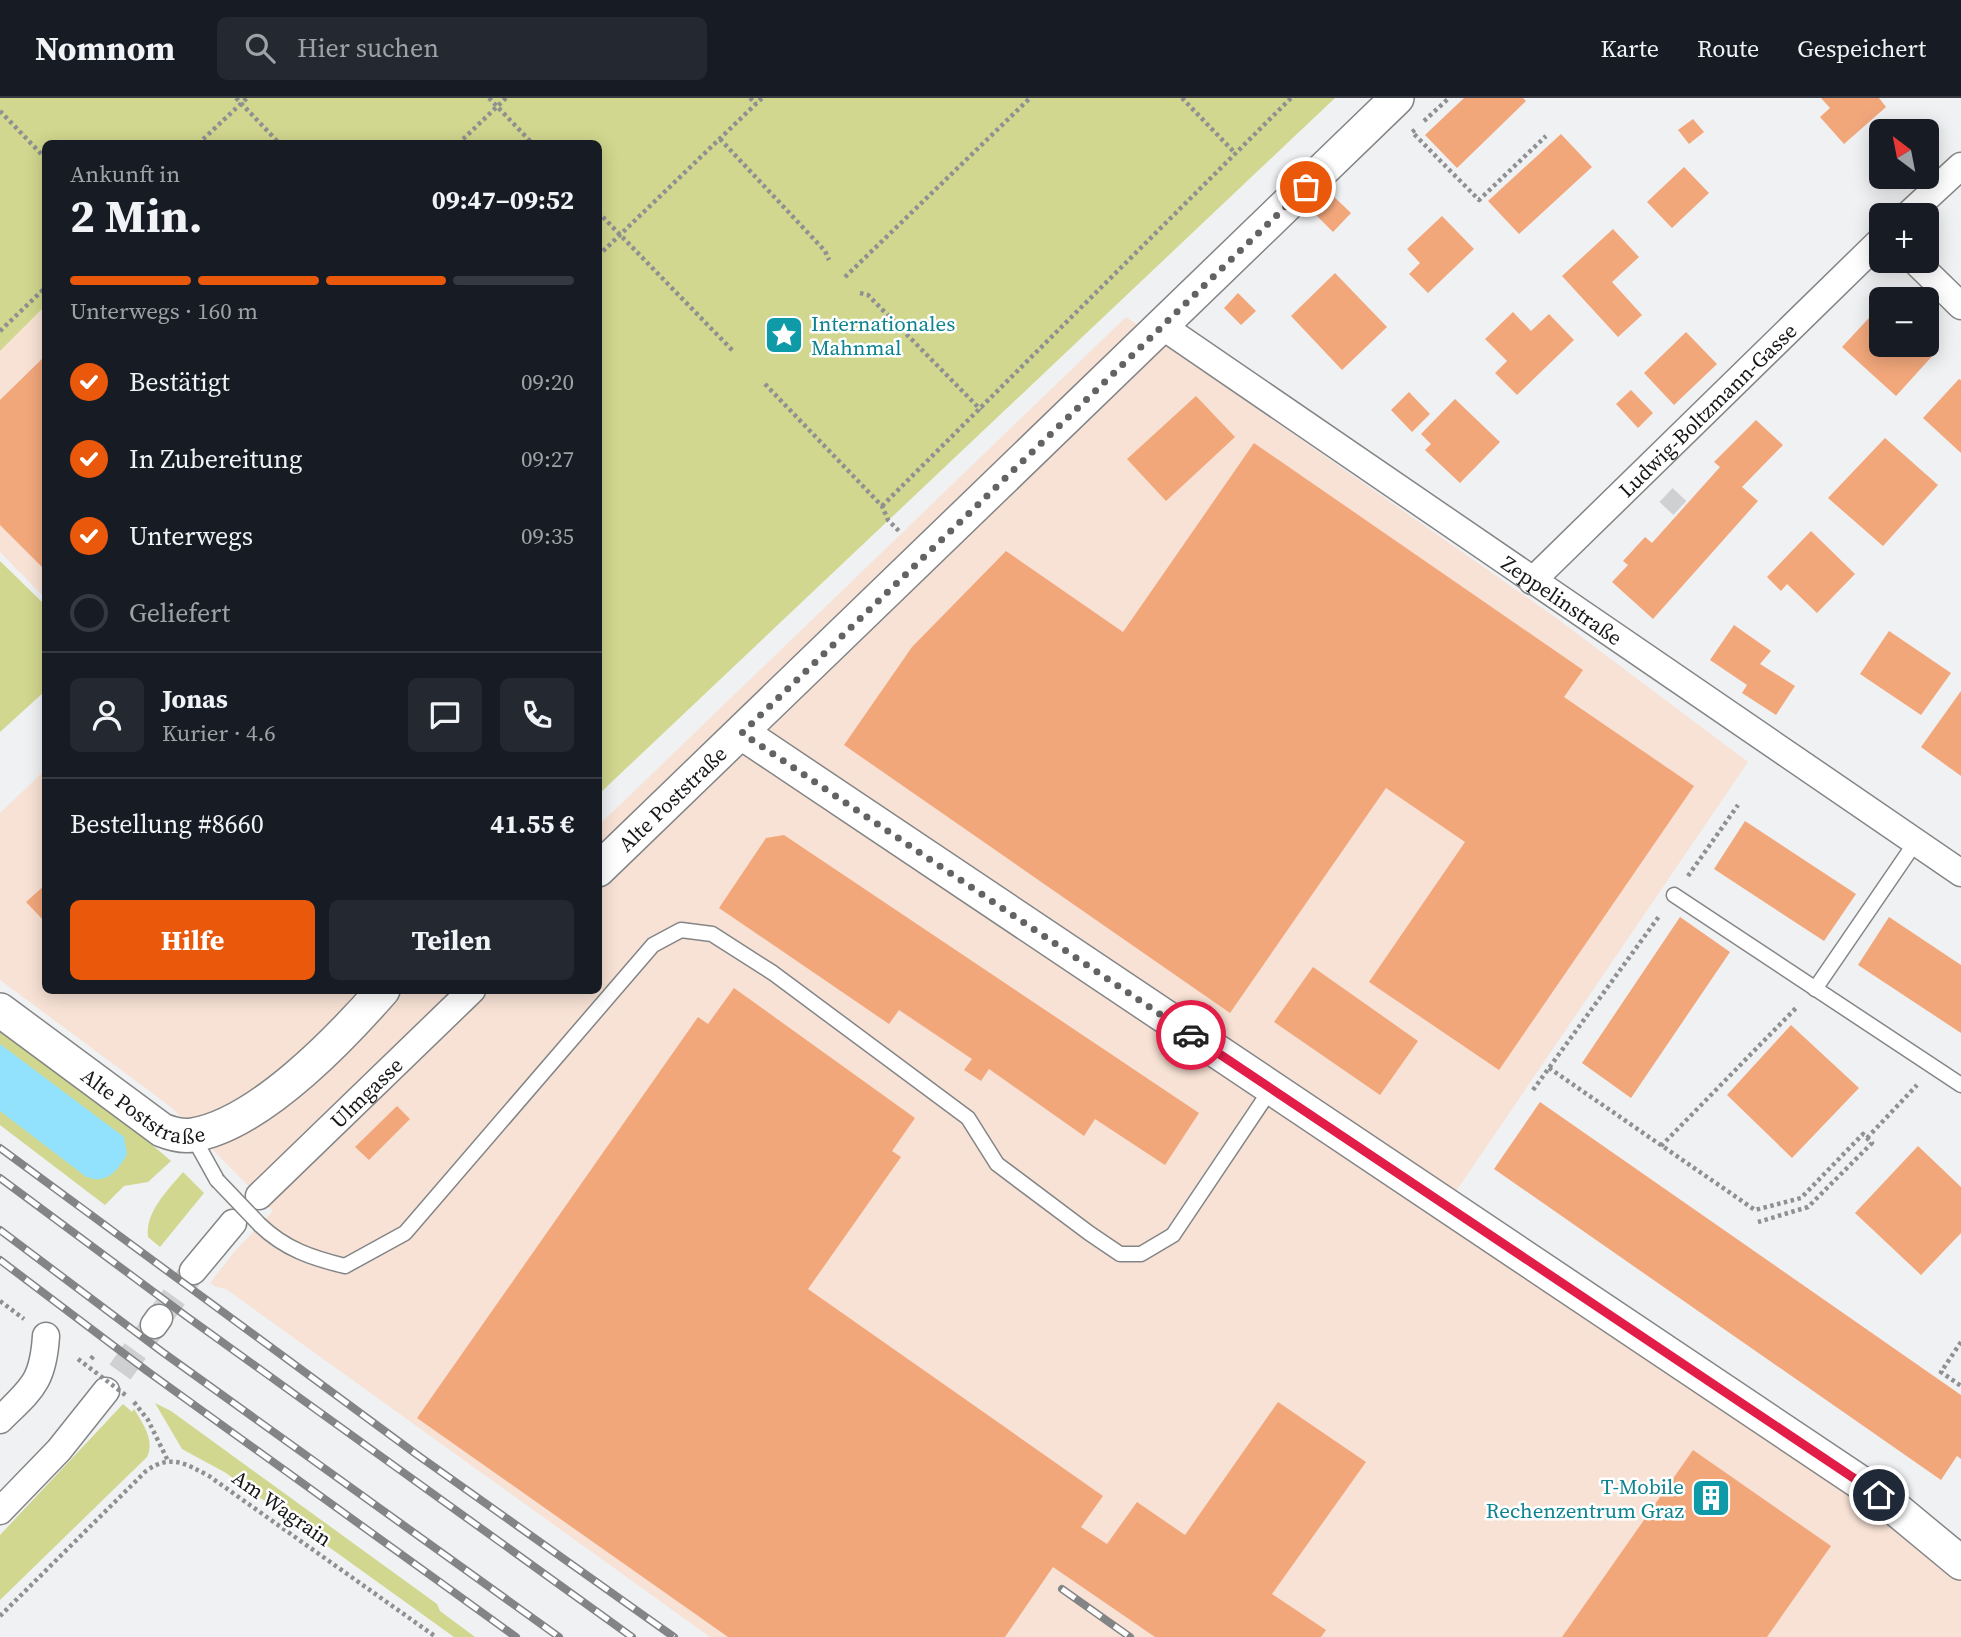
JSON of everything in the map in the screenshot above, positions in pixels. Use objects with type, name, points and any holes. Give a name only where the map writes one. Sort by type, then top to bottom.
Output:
[{"type":"street","points":[[742,733],[1397,98]]},
{"type":"street","points":[[1921,203],[1961,166]]},
{"type":"street","name":"Ludwig-Boltzmann-Gasse","points":[[1532,581],[1869,252]]},
{"type":"street","points":[[1927,273],[1961,306]]},
{"type":"street","name":"Zeppelinstraße","points":[[1162,326],[1961,873]]},
{"type":"street","name":"Alte Poststraße","points":[[602,866],[742,733],[1879,1495],[1959,1558]]},
{"type":"street","name":"Alte Poststraße","points":[[0,1010],[162,1130],[176,1135],[192,1135],[219,1128],[271,1097],[302,1072],[379,994]]},
{"type":"street","name":"Ulmgasse","points":[[258,1196],[468,994]]},
{"type":"street","points":[[193,1270],[233,1223]]},
{"type":"street","points":[[0,1420],[40,1375],[46,1336]]},
{"type":"street","points":[[0,1511],[117,1384]]},
{"type":"lane","points":[[1815,989],[1915,842]]},
{"type":"lane","points":[[1674,895],[1961,1085]]},
{"type":"lane","points":[[192,1135],[217,1181],[269,1234],[308,1257],[345,1266],[405,1233],[653,945],[681,930],[712,934],[773,973],[968,1118],[998,1164],[1120,1254],[1141,1254],[1173,1235],[1271,1089]]},
{"type":"path","points":[[236,98],[276,140]]},
{"type":"path","points":[[202,140],[247,98]]},
{"type":"path","points":[[489,98],[529,140]]},
{"type":"path","points":[[461,140],[506,98]]},
{"type":"path","points":[[750,98],[756,104]]},
{"type":"path","points":[[602,252],[762,98]]},
{"type":"path","points":[[845,277],[1030,98]]},
{"type":"path","points":[[1182,98],[1236,153]]},
{"type":"path","points":[[882,506],[1291,98]]},
{"type":"path","points":[[1449,98],[1412,132],[1479,200],[1546,136]]},
{"type":"path","points":[[0,111],[42,155]]},
{"type":"path","points":[[720,139],[825,251],[829,260]]},
{"type":"path","points":[[602,216],[734,352]]},
{"type":"path","points":[[0,331],[42,291]]},
{"type":"path","points":[[860,293],[868,295],[981,410]]},
{"type":"path","points":[[765,384],[882,506],[888,520],[922,558]]},
{"type":"path","points":[[1533,1090],[1738,805]]},
{"type":"path","points":[[1661,1146],[1815,989]]},
{"type":"path","points":[[1867,1138],[1934,1067]]},
{"type":"path","points":[[1549,1068],[1755,1210],[1801,1198],[1863,1134],[1872,1143],[1808,1207],[1758,1222]]},
{"type":"path","points":[[1961,1342],[1941,1372],[1961,1386]]},
{"type":"path","points":[[0,1616],[146,1471],[158,1463],[168,1461],[142,1410],[117,1384],[78,1359]]},
{"type":"path","name":"Am Wagrain","points":[[168,1461],[188,1464],[209,1476],[436,1637]]},
{"type":"shaded area","points":[[42,309],[42,595],[0,552],[0,351]]},
{"type":"shaded area","points":[[1126,317],[1555,617],[1748,762],[1446,1206],[1961,1563],[1961,1637],[710,1637],[226,1289],[210,1283],[235,1251],[273,1211],[171,1107],[0,980],[0,813],[42,773],[42,994],[602,994],[602,822]]},
{"type":"green space","points":[[0,98],[1335,98],[602,791],[602,140],[42,140],[42,309],[0,351]]},
{"type":"green space","points":[[0,561],[42,602],[42,694],[0,732]]},
{"type":"green space","points":[[0,1030],[171,1161],[148,1182],[124,1186],[105,1205],[0,1125]]},
{"type":"green space","points":[[183,1172],[204,1193],[160,1247],[148,1237],[150,1219],[159,1202]]},
{"type":"green space","points":[[155,1403],[171,1411],[437,1604],[440,1611],[475,1637],[454,1637],[226,1473],[182,1449]]},
{"type":"green space","points":[[123,1404],[132,1412],[134,1409],[147,1432],[150,1444],[147,1457],[0,1600],[0,1535]]},
{"type":"water","points":[[0,1044],[124,1137],[127,1154],[115,1171],[99,1179],[85,1176],[0,1111]]},
{"type":"building","points":[[1464,98],[1523,98],[1526,101],[1457,168],[1425,135]]},
{"type":"building","points":[[1821,98],[1879,98],[1886,107],[1869,119],[1869,122],[1844,144],[1820,117],[1830,108]]},
{"type":"building","points":[[1693,119],[1704,132],[1689,144],[1678,130]]},
{"type":"building","points":[[1561,134],[1592,167],[1519,234],[1488,201]]},
{"type":"building","points":[[1684,167],[1709,193],[1672,228],[1647,202]]},
{"type":"building","points":[[1331,194],[1351,213],[1333,232],[1313,212]]},
{"type":"building","points":[[1442,216],[1474,249],[1428,293],[1409,274],[1420,263],[1407,249]]},
{"type":"building","points":[[1613,229],[1639,257],[1612,282],[1642,315],[1618,337],[1562,276]]},
{"type":"building","points":[[1335,273],[1387,327],[1342,370],[1291,316]]},
{"type":"building","points":[[1238,293],[1256,311],[1241,325],[1224,308]]},
{"type":"building","points":[[1513,312],[1531,331],[1549,314],[1574,340],[1517,395],[1495,373],[1507,361],[1485,339]]},
{"type":"building","points":[[1869,318],[1869,357],[1931,357],[1896,396],[1842,347]]},
{"type":"building","points":[[1686,332],[1717,364],[1674,405],[1644,373]]},
{"type":"building","points":[[42,359],[42,567],[0,525],[0,400]]},
{"type":"building","points":[[1959,379],[1961,380],[1961,453],[1923,418]]},
{"type":"building","points":[[1631,390],[1653,413],[1638,428],[1616,404]]},
{"type":"building","points":[[1409,392],[1430,414],[1412,432],[1391,410]]},
{"type":"building","points":[[1196,396],[1235,437],[1166,501],[1127,459]]},
{"type":"building","points":[[1455,399],[1500,442],[1460,483],[1425,450],[1431,444],[1421,434]]},
{"type":"building","points":[[1756,420],[1783,445],[1742,487],[1758,501],[1653,619],[1612,582],[1628,565],[1623,561],[1645,537],[1652,543],[1720,467],[1714,462]]},
{"type":"building","points":[[1885,438],[1938,485],[1883,546],[1828,498]]},
{"type":"building","points":[[1254,443],[1583,670],[1564,697],[1694,786],[1499,1070],[1369,982],[1465,842],[1386,788],[1230,1013],[844,745],[912,647],[1006,551],[1123,632]]},
{"type":"building","points":[[1811,531],[1855,574],[1817,613],[1787,584],[1781,591],[1767,577]]},
{"type":"building","points":[[1734,625],[1771,651],[1760,664],[1795,686],[1776,715],[1742,693],[1747,685],[1710,660]]},
{"type":"building","points":[[1889,631],[1951,673],[1921,715],[1860,674]]},
{"type":"building","points":[[1961,691],[1961,776],[1921,747]]},
{"type":"building","points":[[1745,821],[1856,894],[1824,941],[1714,869]]},
{"type":"building","points":[[784,835],[1199,1113],[1165,1165],[1095,1119],[1084,1136],[989,1069],[981,1081],[964,1070],[972,1059],[899,1010],[889,1024],[719,908],[766,838]]},
{"type":"building","points":[[42,888],[42,919],[26,902]]},
{"type":"building","points":[[1680,917],[1730,952],[1631,1098],[1582,1063]]},
{"type":"building","points":[[1889,917],[1961,965],[1961,1033],[1858,965]]},
{"type":"building","points":[[1313,967],[1418,1041],[1380,1095],[1274,1022]]},
{"type":"building","points":[[734,988],[915,1118],[892,1151],[901,1157],[808,1289],[1103,1496],[1081,1527],[1107,1544],[1137,1502],[1185,1535],[1278,1402],[1366,1462],[1272,1594],[1326,1630],[1321,1637],[1155,1637],[1053,1567],[1005,1637],[728,1637],[417,1418],[698,1017],[708,1024]]},
{"type":"building","points":[[1791,1025],[1859,1088],[1792,1158],[1727,1095]]},
{"type":"building","points":[[1540,1102],[1961,1395],[1961,1459],[1957,1456],[1941,1480],[1494,1169]]},
{"type":"building","points":[[397,1106],[410,1119],[369,1160],[355,1147]]},
{"type":"building","points":[[1918,1146],[1961,1187],[1961,1233],[1921,1275],[1855,1213]]},
{"type":"building","name":"T-Mobile Rechenzentrum Graz","points":[[1693,1450],[1831,1546],[1767,1637],[1562,1637]]},
{"type":"tunnel","points":[[1666,495],[1682,510]]},
{"type":"tunnel","points":[[159,1318],[193,1271]]},
{"type":"tunnel","points":[[120,1372],[154,1325]]},
{"type":"railway","points":[[0,1148],[416,1454],[674,1637]]},
{"type":"railway","points":[[0,1178],[186,1316],[632,1637]]},
{"type":"railway","points":[[0,1230],[161,1351],[559,1637]]},
{"type":"railway","points":[[0,1260],[147,1371],[516,1637]]},
{"type":"railway","points":[[1062,1589],[1130,1637]]},
{"type":"way so far","points":[[1191,1035],[742,733],[1306,187]]},
{"type":"place","name":"Internationales Mahnmal","points":[[784,335]]},
{"type":"place","name":"T-Mobile Rechenzentrum Graz","points":[[1711,1498]]},
{"type":"route","points":[[1191,1035],[1879,1495]]}]
